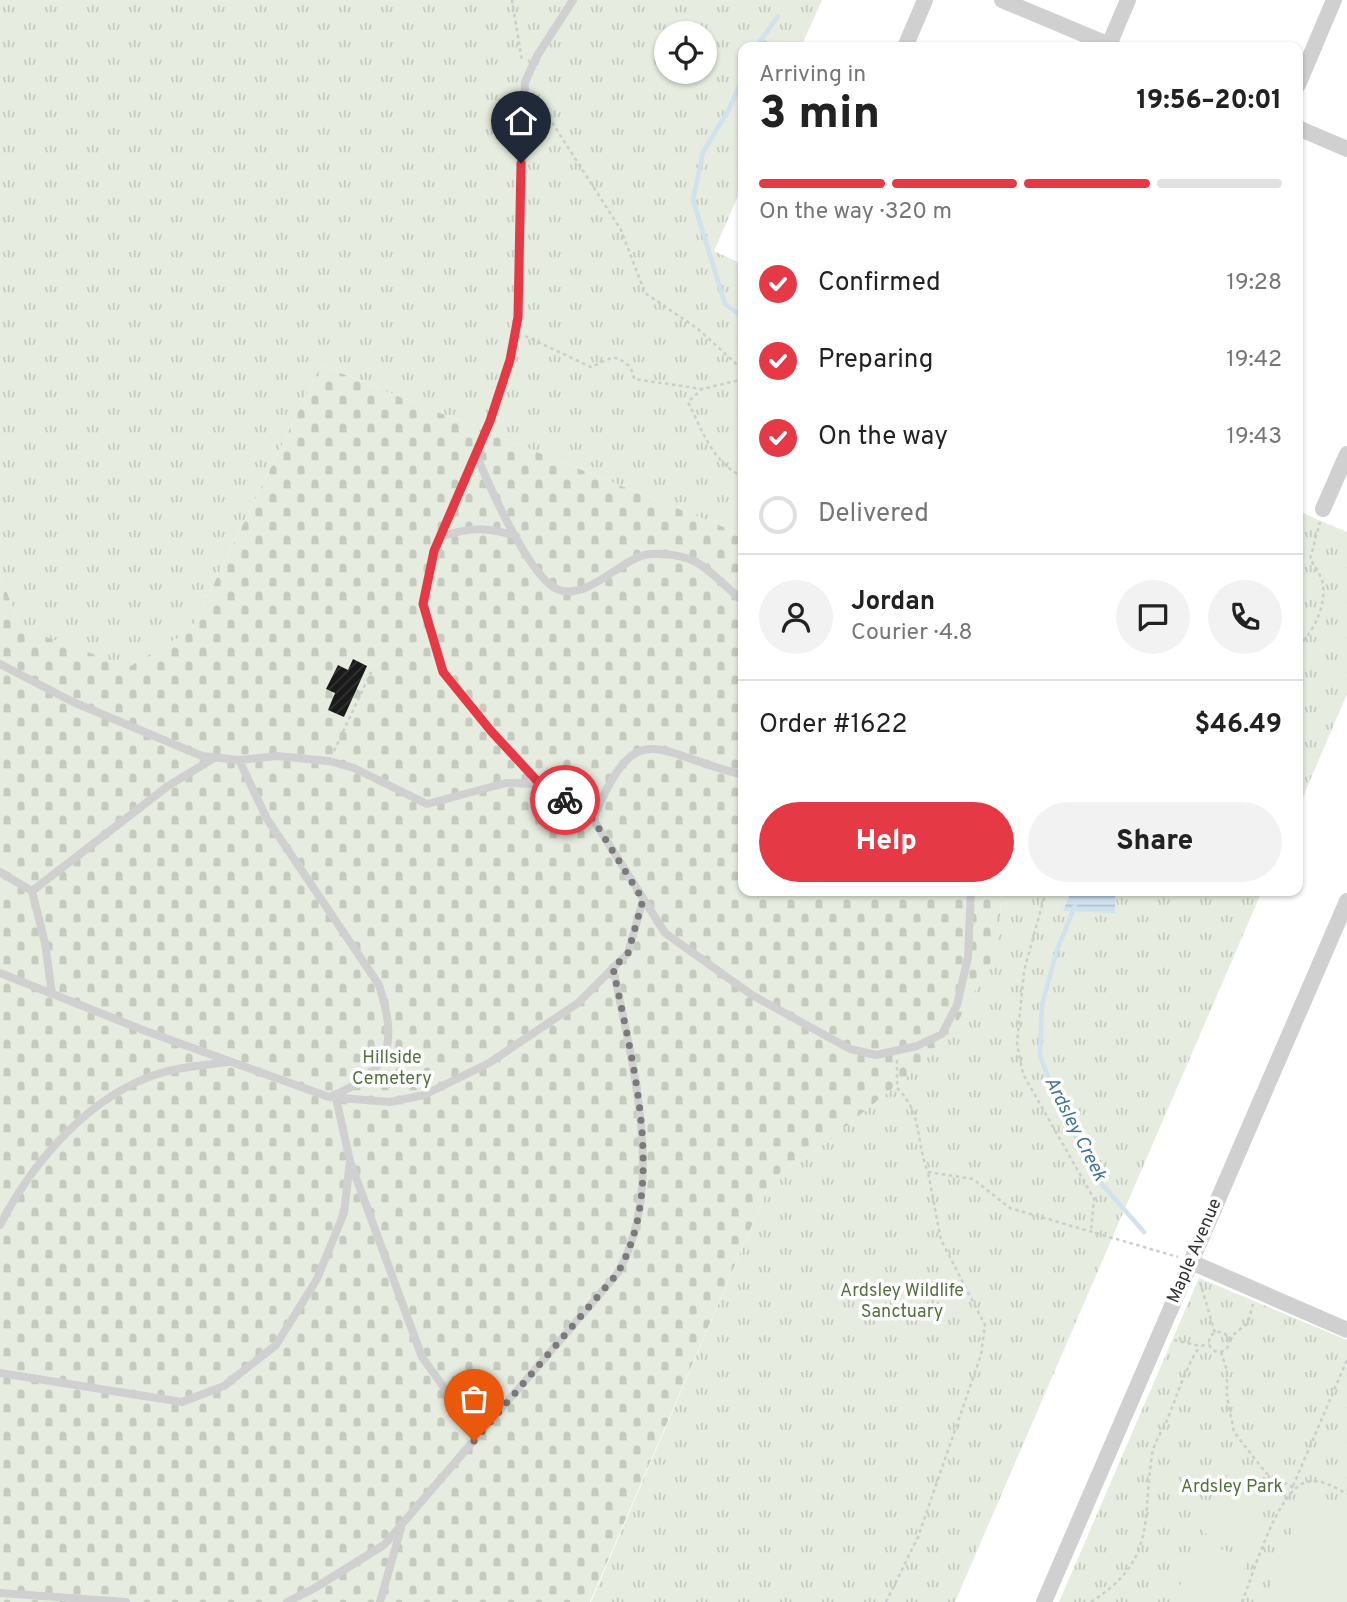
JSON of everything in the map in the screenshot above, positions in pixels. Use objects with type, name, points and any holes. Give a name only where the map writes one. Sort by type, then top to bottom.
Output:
[{"type":"street","points":[[907,42],[925,0]]},
{"type":"street","points":[[1002,0],[1099,42]]},
{"type":"street","points":[[1112,42],[1128,0]]},
{"type":"street","points":[[1303,73],[1334,0]]},
{"type":"street","points":[[1303,130],[1347,149]]},
{"type":"street","points":[[1323,509],[1347,454]]},
{"type":"street","name":"Maple Avenue","points":[[1044,1602],[1347,901]]},
{"type":"street","points":[[1191,1262],[1347,1331]]},
{"type":"lane","points":[[573,0],[537,56],[525,82],[515,332],[510,360],[476,454],[434,551],[423,604],[443,672],[491,731],[540,784],[593,819],[665,933],[751,995],[850,1049],[876,1055],[917,1046],[942,1034],[957,1005],[968,957],[971,896]]},
{"type":"lane","points":[[476,454],[493,496],[516,536],[545,580],[559,590],[577,589],[597,582],[642,556],[667,555],[696,562],[738,597]]},
{"type":"lane","points":[[440,537],[467,528],[492,529],[516,536]]},
{"type":"lane","points":[[0,664],[73,702],[177,743],[202,756],[239,760],[277,756],[329,761],[354,768],[427,804],[506,783],[540,784]]},
{"type":"lane","points":[[593,819],[617,769],[630,754],[653,747],[738,773]]},
{"type":"lane","points":[[32,891],[158,793],[214,758]]},
{"type":"lane","points":[[239,760],[267,819],[379,985],[388,1013],[389,1038],[383,1061],[361,1084],[333,1098]]},
{"type":"lane","points":[[0,872],[32,891],[52,994]]},
{"type":"lane","points":[[0,973],[231,1062],[333,1098],[390,1102],[424,1095],[489,1063],[578,1003],[628,953],[643,900]]},
{"type":"lane","points":[[287,1602],[313,1590],[384,1545],[617,1274],[631,1250],[639,1224],[642,1183],[636,1085],[613,968]]},
{"type":"lane","points":[[0,1226],[18,1190],[55,1144],[111,1097],[164,1072],[231,1062]]},
{"type":"lane","points":[[333,1098],[350,1161],[422,1357],[445,1389],[488,1424]]},
{"type":"lane","points":[[0,1373],[182,1402],[224,1386],[276,1345],[317,1279],[344,1213],[350,1161]]},
{"type":"lane","points":[[380,1602],[402,1525]]},
{"type":"lane","points":[[0,1593],[125,1602]]},
{"type":"path","points":[[512,0],[525,82],[621,230],[645,293],[698,329],[738,366]]},
{"type":"path","points":[[515,332],[591,367],[613,357],[626,362],[632,369],[634,379],[702,389],[738,381]]},
{"type":"path","points":[[702,389],[688,402],[702,430],[703,441],[731,472],[738,475]]},
{"type":"path","points":[[1303,642],[1311,635],[1320,608],[1323,584],[1310,559],[1323,509]]},
{"type":"path","points":[[329,761],[372,670]]},
{"type":"path","points":[[1045,896],[1024,971],[1017,1044],[1023,1074],[1094,1199],[1091,1230]]},
{"type":"path","points":[[886,1602],[918,1537],[981,1355],[985,1325],[940,1240],[928,1172],[919,1150],[917,1119],[911,1102],[897,1088],[898,1050]]},
{"type":"path","points":[[928,1172],[972,1179],[1010,1208],[1191,1262]]},
{"type":"path","points":[[1199,1278],[1214,1333],[1209,1344]]},
{"type":"path","points":[[1209,1344],[1214,1351],[1221,1352],[1226,1349],[1228,1339],[1248,1323],[1254,1301]]},
{"type":"path","points":[[1214,1333],[1224,1334],[1228,1339]]},
{"type":"path","points":[[1170,1339],[1200,1346],[1209,1344]]},
{"type":"path","points":[[1093,1601],[1130,1566],[1144,1539],[1154,1444],[1169,1415],[1184,1371],[1200,1346]]},
{"type":"path","points":[[1221,1352],[1227,1371],[1227,1397],[1234,1432],[1266,1473],[1294,1487],[1317,1481],[1347,1494]]},
{"type":"path","points":[[1242,1602],[1279,1508],[1294,1487],[1347,1360]]},
{"type":"green space","points":[[0,0],[822,0],[803,42],[738,42],[738,196],[714,251],[738,262],[738,533],[321,365],[191,630],[129,667],[21,628],[0,574]]},
{"type":"green space","name":"Hillside Cemetery","points":[[321,365],[738,533],[738,896],[1002,896],[997,951],[953,1032],[915,1070],[826,1143],[780,1173],[768,1188],[590,1602],[0,1602],[0,574],[21,628],[191,630]]},
{"type":"green space","points":[[1303,513],[1347,532],[1347,694],[1303,797]]},
{"type":"green space","name":"Ardsley Wildlife Sanctuary","points":[[1002,896],[1260,896],[955,1602],[591,1602],[768,1188],[780,1173],[826,1143],[915,1070],[952,1032],[997,951]]},
{"type":"green space","name":"Ardsley Park","points":[[1199,1278],[1347,1340],[1347,1602],[1059,1602]]},
{"type":"green space","points":[[1231,1467],[1274,1486],[1246,1551],[1202,1532]]},
{"type":"green space","points":[[1312,1492],[1347,1508],[1347,1602],[1268,1602],[1272,1575]]},
{"type":"green space","points":[[1199,1540],[1248,1560],[1231,1602],[1173,1602]]},
{"type":"water","points":[[1069,896],[1115,896],[1115,913],[1063,911]]},
{"type":"building","points":[[353,659],[367,666],[344,717],[328,710],[335,693],[326,689],[338,665],[348,670]]},
{"type":"waterway","name":"Ardsley Creek","points":[[760,42],[778,16]]},
{"type":"waterway","name":"Ardsley Creek","points":[[738,89],[703,152],[693,200],[725,304],[738,314]]},
{"type":"waterway","name":"Ardsley Creek","points":[[1075,906],[1057,950],[1042,1005],[1040,1056],[1059,1105],[1101,1183],[1144,1232]]},
{"type":"way so far","points":[[474,1441],[617,1274],[631,1250],[639,1224],[642,1183],[636,1085],[613,968],[628,953],[643,900],[593,819],[565,800]]},
{"type":"route","points":[[521,163],[518,317],[510,360],[490,421],[434,551],[423,604],[443,672],[491,731],[540,784],[565,800]]}]
